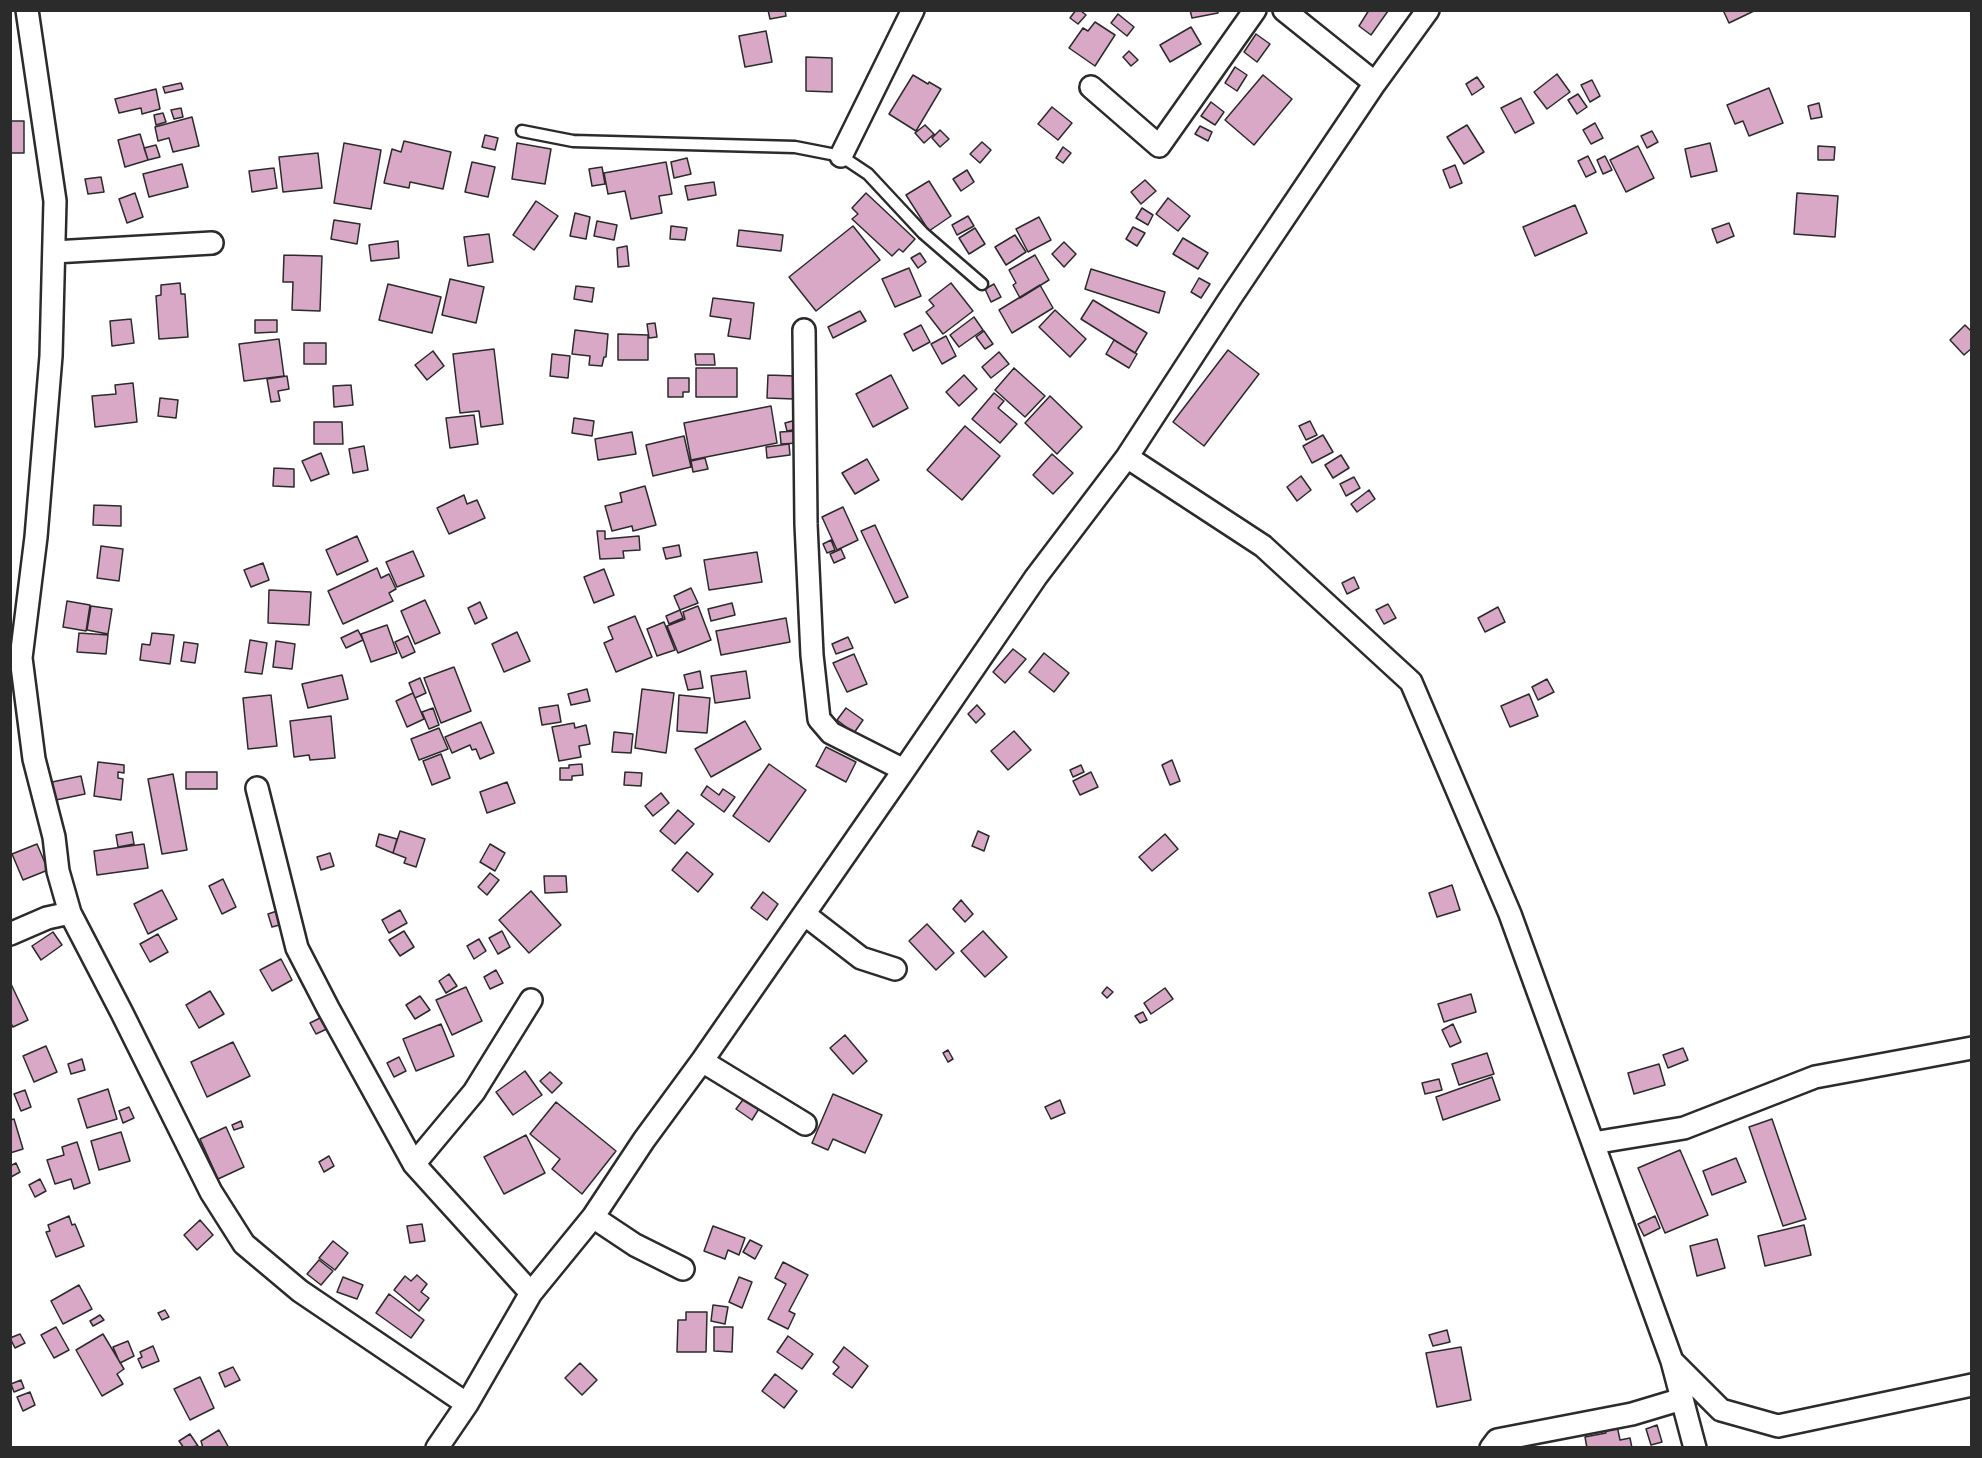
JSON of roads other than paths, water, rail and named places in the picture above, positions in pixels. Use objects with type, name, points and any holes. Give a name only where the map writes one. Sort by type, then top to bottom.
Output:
[{"type":"street","points":[[27,10],[55,201],[51,356],[36,537],[21,658],[34,759],[54,837],[58,871],[70,913],[211,1192],[244,1244],[300,1291],[467,1404]]},
{"type":"street","points":[[841,156],[913,10]]},
{"type":"street","points":[[1091,87],[1159,146],[1255,10]]},
{"type":"street","points":[[1284,10],[1375,83]]},
{"type":"street","points":[[437,1448],[467,1404],[531,1293],[593,1216],[1036,577],[1127,458],[1231,297],[1375,83],[1428,10]]},
{"type":"street","points":[[54,252],[212,243]]},
{"type":"street","points":[[804,330],[807,536],[812,655],[819,718],[831,733],[904,770]]},
{"type":"street","points":[[1127,458],[1263,546],[1411,682],[1510,914],[1672,1361],[1695,1448]]},
{"type":"street","points":[[257,788],[297,948],[414,1164],[531,1293]]},
{"type":"street","points":[[10,934],[46,918],[70,913]]},
{"type":"street","points":[[804,914],[861,958],[895,969]]},
{"type":"street","points":[[414,1164],[474,1092],[531,1000]]},
{"type":"street","points":[[1593,1143],[1684,1128],[1815,1077],[1971,1048]]},
{"type":"street","points":[[702,1061],[805,1124]]},
{"type":"street","points":[[593,1216],[635,1245],[683,1269]]},
{"type":"street","points":[[1672,1361],[1721,1410],[1778,1426],[1971,1385]]},
{"type":"street","points":[[1491,1448],[1497,1440],[1632,1413],[1682,1399]]},
{"type":"lane","points":[[522,131],[573,141],[795,147],[841,156],[868,174],[923,233],[982,284]]}]
